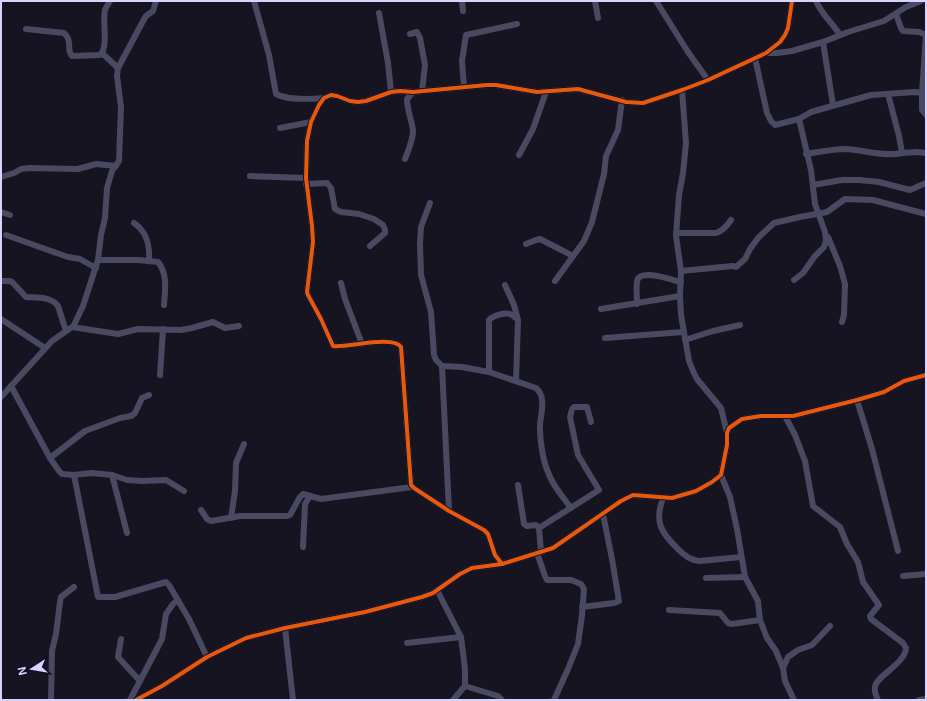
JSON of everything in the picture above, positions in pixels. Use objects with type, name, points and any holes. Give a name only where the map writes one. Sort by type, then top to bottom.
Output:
[{"type":"street","points":[[26,28],[64,33],[69,39],[70,54],[72,56],[98,56],[102,53],[105,35],[105,10],[110,1]]},
{"type":"street","points":[[1,397],[52,340],[73,327],[83,306],[98,260],[109,177],[119,162],[121,97],[118,68],[142,22],[146,16],[153,11],[156,1]]},
{"type":"street","points":[[254,1],[272,67],[276,94],[280,96],[310,100],[324,98],[331,95],[358,102],[366,101],[391,92],[413,92],[464,87],[496,86],[530,92],[578,89],[622,100],[643,103],[708,80],[766,53],[780,42],[785,35],[788,28],[792,1]]},
{"type":"street","points":[[462,1],[463,11]]},
{"type":"street","points":[[595,1],[598,18]]},
{"type":"street","points":[[656,1],[688,52],[708,80]]},
{"type":"street","points":[[816,1],[822,13],[840,35]]},
{"type":"street","points":[[766,53],[792,51],[823,42],[848,32],[884,21],[906,7],[921,1]]},
{"type":"street","points":[[379,13],[388,63],[391,92]]},
{"type":"street","points":[[896,14],[903,31],[919,32],[926,35],[922,93],[922,110],[926,115]]},
{"type":"street","points":[[464,87],[462,61],[466,35],[517,24]]},
{"type":"street","points":[[410,34],[417,32],[420,38],[425,64],[422,91]]},
{"type":"street","points":[[823,42],[834,105]]},
{"type":"street","points":[[102,53],[118,68]]},
{"type":"street","points":[[755,58],[767,113],[773,124],[777,125],[799,119],[812,112],[871,95],[915,92],[922,93]]},
{"type":"street","points":[[682,90],[686,143],[679,195],[676,233],[681,271],[680,296],[683,332],[689,361],[693,371],[697,379],[721,408],[727,433],[727,445],[721,475],[730,497],[737,529],[744,577],[758,601],[760,620],[767,638],[776,651],[783,668],[785,681],[794,700]]},
{"type":"street","points":[[405,159],[413,132],[407,108],[407,100],[413,92]]},
{"type":"street","points":[[519,155],[533,129],[546,92]]},
{"type":"street","points":[[888,94],[902,153]]},
{"type":"street","points":[[324,98],[311,122],[307,141],[306,181],[311,209],[313,242],[307,292],[308,295],[333,346],[397,343],[401,347],[410,481],[412,487],[449,511],[484,530],[488,534],[495,555],[502,564]]},
{"type":"street","points":[[555,281],[584,241],[592,222],[605,170],[606,156],[618,130],[622,100]]},
{"type":"street","points":[[799,119],[813,185],[815,204],[840,266],[845,284],[844,315],[842,322]]},
{"type":"street","points":[[280,128],[311,122]]},
{"type":"street","points":[[806,154],[845,149],[888,155],[917,152],[926,153]]},
{"type":"street","points":[[1,177],[24,168],[78,169],[96,164],[116,166]]},
{"type":"street","points":[[250,176],[327,183],[331,188],[335,209],[341,212],[353,212],[369,217],[383,225],[385,233],[370,246]]},
{"type":"street","points":[[813,185],[842,180],[859,180],[879,182],[910,190],[926,183]]},
{"type":"street","points":[[681,271],[733,266],[736,267],[745,259],[758,238],[774,223],[829,211],[843,200],[873,200],[926,214]]},
{"type":"street","points":[[430,202],[421,227],[421,275],[431,312],[434,355],[436,360],[442,366],[446,422],[449,511]]},
{"type":"street","points":[[1,212],[10,215]]},
{"type":"street","points":[[676,233],[716,233],[728,225],[731,220]]},
{"type":"street","points":[[134,223],[141,228],[144,233],[149,249],[149,261]]},
{"type":"street","points":[[794,280],[803,273],[815,256],[824,247],[826,241],[825,232]]},
{"type":"street","points":[[6,235],[68,257],[80,259],[96,268]]},
{"type":"street","points":[[526,244],[540,240],[573,256]]},
{"type":"street","points":[[98,260],[158,262],[164,271],[164,304]]},
{"type":"street","points":[[637,304],[637,282],[638,278],[643,275],[649,274],[681,282]]},
{"type":"street","points":[[1,282],[11,281],[26,297],[43,298],[55,303],[66,331]]},
{"type":"street","points":[[341,283],[345,299],[362,344]]},
{"type":"street","points":[[505,285],[514,305],[518,320],[516,381]]},
{"type":"street","points":[[601,309],[680,296]]},
{"type":"street","points":[[489,372],[489,320],[492,317],[507,313],[518,320]]},
{"type":"street","points":[[2,322],[45,348]]},
{"type":"street","points":[[73,327],[118,334],[138,329],[172,330],[192,328],[213,322],[225,328],[239,326]]},
{"type":"street","points":[[685,340],[713,331],[740,325]]},
{"type":"street","points":[[160,375],[163,329]]},
{"type":"street","points":[[605,338],[683,332]]},
{"type":"street","points":[[442,366],[462,367],[489,372],[536,388],[541,395],[542,407],[540,429],[546,466],[552,480],[571,508]]},
{"type":"street","points":[[727,433],[733,424],[742,419],[761,416],[793,416],[884,392],[904,381],[926,375]]},
{"type":"street","points":[[11,386],[50,458],[62,474],[74,475],[91,473],[112,475],[127,480],[166,480],[184,491]]},
{"type":"street","points":[[50,458],[85,431],[120,418],[131,416],[135,413],[142,398],[149,395]]},
{"type":"street","points":[[857,400],[872,449],[898,551]]},
{"type":"street","points":[[539,528],[599,490],[578,455],[570,417],[572,409],[587,407],[591,422]]},
{"type":"street","points":[[785,416],[795,435],[805,461],[813,506],[840,527],[847,544],[858,562],[863,582],[879,605],[870,616],[871,619],[903,643],[906,648],[906,652],[901,659],[876,683],[875,688],[878,700]]},
{"type":"street","points":[[231,518],[235,491],[236,463],[244,444]]},
{"type":"street","points":[[74,475],[98,597],[115,597],[166,582],[189,619],[207,657]]},
{"type":"street","points":[[112,475],[127,533]]},
{"type":"street","points":[[136,700],[162,686],[207,657],[246,638],[286,628],[385,608],[427,595],[472,568],[502,564],[553,548],[621,501],[633,495],[672,498],[696,491],[721,475]]},
{"type":"street","points":[[518,485],[524,524],[527,526],[536,525],[539,528]]},
{"type":"street","points":[[201,510],[207,519],[211,521],[240,516],[289,516],[301,495],[306,494],[321,499],[412,487]]},
{"type":"street","points":[[303,547],[305,504],[310,496]]},
{"type":"street","points":[[663,498],[659,510],[659,519],[662,528],[671,542],[690,559],[700,562],[741,557]]},
{"type":"street","points":[[582,607],[608,604],[619,601],[602,514]]},
{"type":"street","points":[[539,528],[539,553],[547,580],[571,580],[581,584],[584,589],[578,644],[554,700]]},
{"type":"street","points":[[903,576],[926,574]]},
{"type":"street","points":[[706,578],[744,577]]},
{"type":"street","points":[[51,700],[52,651],[61,597],[74,587]]},
{"type":"street","points":[[437,590],[461,637],[465,686],[453,700]]},
{"type":"street","points":[[130,700],[162,639],[166,614],[178,600]]},
{"type":"street","points":[[669,610],[720,613],[728,623],[732,624],[760,620]]},
{"type":"street","points":[[783,668],[788,657],[798,650],[812,645],[830,626]]},
{"type":"street","points":[[286,628],[293,700]]},
{"type":"street","points":[[407,643],[461,637]]},
{"type":"street","points":[[121,639],[118,657],[140,681]]},
{"type":"street","points":[[465,686],[498,696],[502,700]]},
{"type":"street","points":[[919,700],[926,699]]},
{"type":"cycle path","points":[[502,564],[495,555],[488,534],[484,530],[449,511],[411,485],[401,347],[389,342],[333,346],[308,295],[307,292],[313,242],[306,178],[307,141],[311,122],[319,105],[324,98],[331,95],[358,102],[366,101],[391,92],[413,92],[487,85],[496,85],[537,92],[578,89],[626,102],[643,103],[708,80],[766,53],[780,42],[785,35],[788,28],[792,1]]},
{"type":"cycle path","points":[[136,700],[162,686],[207,657],[246,638],[285,628],[365,612],[433,593],[460,574],[472,568],[502,564],[553,548],[621,501],[633,495],[672,498],[696,491],[721,475],[727,445],[727,433],[729,428],[742,419],[761,416],[793,416],[884,392],[904,381],[926,375]]}]
